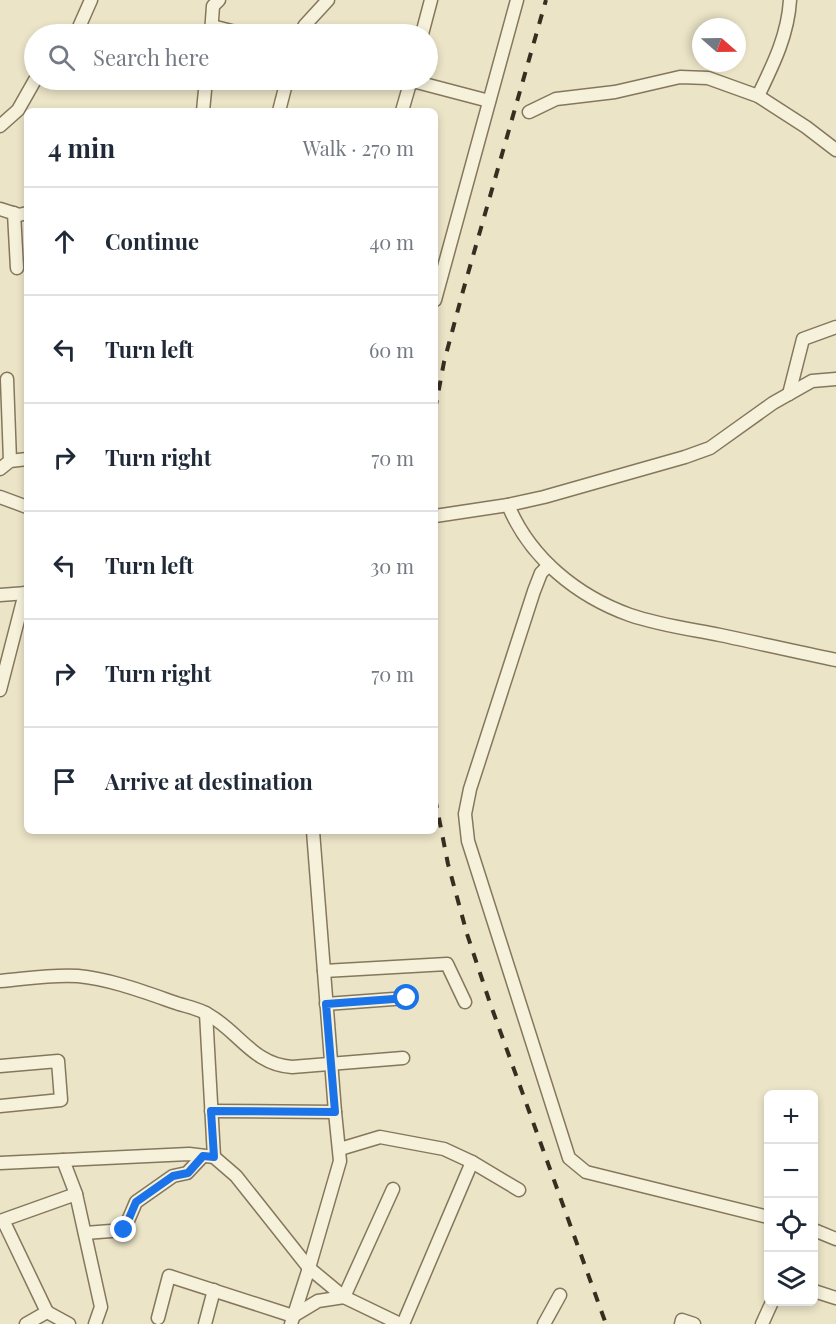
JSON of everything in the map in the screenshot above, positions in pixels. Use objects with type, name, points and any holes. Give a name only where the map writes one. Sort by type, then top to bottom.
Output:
[{"type":"street","points":[[80,24],[91,0]]},
{"type":"street","points":[[212,24],[213,6],[219,0]]},
{"type":"street","points":[[306,24],[328,0]]},
{"type":"street","points":[[425,24],[431,0]]},
{"type":"street","points":[[438,286],[517,0]]},
{"type":"street","points":[[758,96],[778,55],[789,16],[789,0]]},
{"type":"street","points":[[529,112],[556,99],[615,92],[680,76],[708,78],[758,96],[806,127],[836,150]]},
{"type":"street","points":[[438,87],[489,101]]},
{"type":"street","points":[[0,126],[18,110],[29,90]]},
{"type":"street","points":[[203,108],[205,90]]},
{"type":"street","points":[[280,108],[284,90]]},
{"type":"street","points":[[403,108],[407,90]]},
{"type":"street","points":[[0,208],[21,213],[17,268]]},
{"type":"street","points":[[789,394],[803,339],[836,327]]},
{"type":"street","points":[[7,379],[10,461]]},
{"type":"street","points":[[438,516],[544,497],[710,448],[773,403],[812,381],[836,379]]},
{"type":"street","points":[[0,469],[10,461],[24,459]]},
{"type":"street","points":[[0,497],[24,506]]},
{"type":"street","points":[[508,505],[515,523],[549,566],[572,584],[630,615],[836,660]]},
{"type":"street","points":[[549,566],[541,573],[534,591],[470,789],[465,814],[468,841],[569,1158],[586,1172],[764,1216]]},
{"type":"street","points":[[0,595],[24,593]]},
{"type":"street","points":[[0,690],[24,600]]},
{"type":"street","points":[[292,1320],[340,1161],[313,834]]},
{"type":"street","points":[[324,971],[447,964],[465,1002]]},
{"type":"street","points":[[0,981],[76,976],[96,978],[206,1013],[222,1023],[255,1054],[279,1066],[292,1067],[403,1058]]},
{"type":"street","points":[[326,1004],[407,998]]},
{"type":"street","points":[[206,1013],[211,1111],[209,1157]]},
{"type":"street","points":[[0,1066],[58,1061],[61,1100],[0,1106]]},
{"type":"street","points":[[211,1111],[335,1112]]},
{"type":"street","points":[[340,1149],[380,1137],[444,1149],[472,1162],[519,1190]]},
{"type":"street","points":[[0,1163],[189,1154],[209,1157],[236,1176],[309,1268],[344,1297],[401,1324],[472,1162]]},
{"type":"street","points":[[85,1233],[124,1230],[136,1202],[173,1176],[188,1173],[209,1157]]},
{"type":"street","points":[[63,1160],[76,1194],[101,1307],[95,1324]]},
{"type":"street","points":[[344,1297],[393,1189]]},
{"type":"street","points":[[69,1324],[47,1312],[3,1220],[76,1194]]},
{"type":"street","points":[[818,1232],[836,1239]]},
{"type":"street","points":[[158,1318],[169,1276],[214,1290],[292,1320]]},
{"type":"street","points":[[205,1324],[214,1290]]},
{"type":"street","points":[[818,1293],[836,1298]]},
{"type":"street","points":[[544,1324],[560,1295]]},
{"type":"street","points":[[292,1320],[318,1301],[344,1297]]},
{"type":"street","points":[[762,1324],[770,1306]]},
{"type":"street","points":[[26,1324],[47,1312]]},
{"type":"street","points":[[681,1324],[682,1320],[694,1324]]},
{"type":"railway","points":[[438,394],[463,291],[546,0]]},
{"type":"railway","points":[[438,813],[448,864],[467,934],[606,1324]]},
{"type":"route","points":[[124,1230],[136,1202],[173,1176],[188,1173],[203,1156],[214,1157],[211,1111],[335,1112],[326,1004],[407,998]]}]
